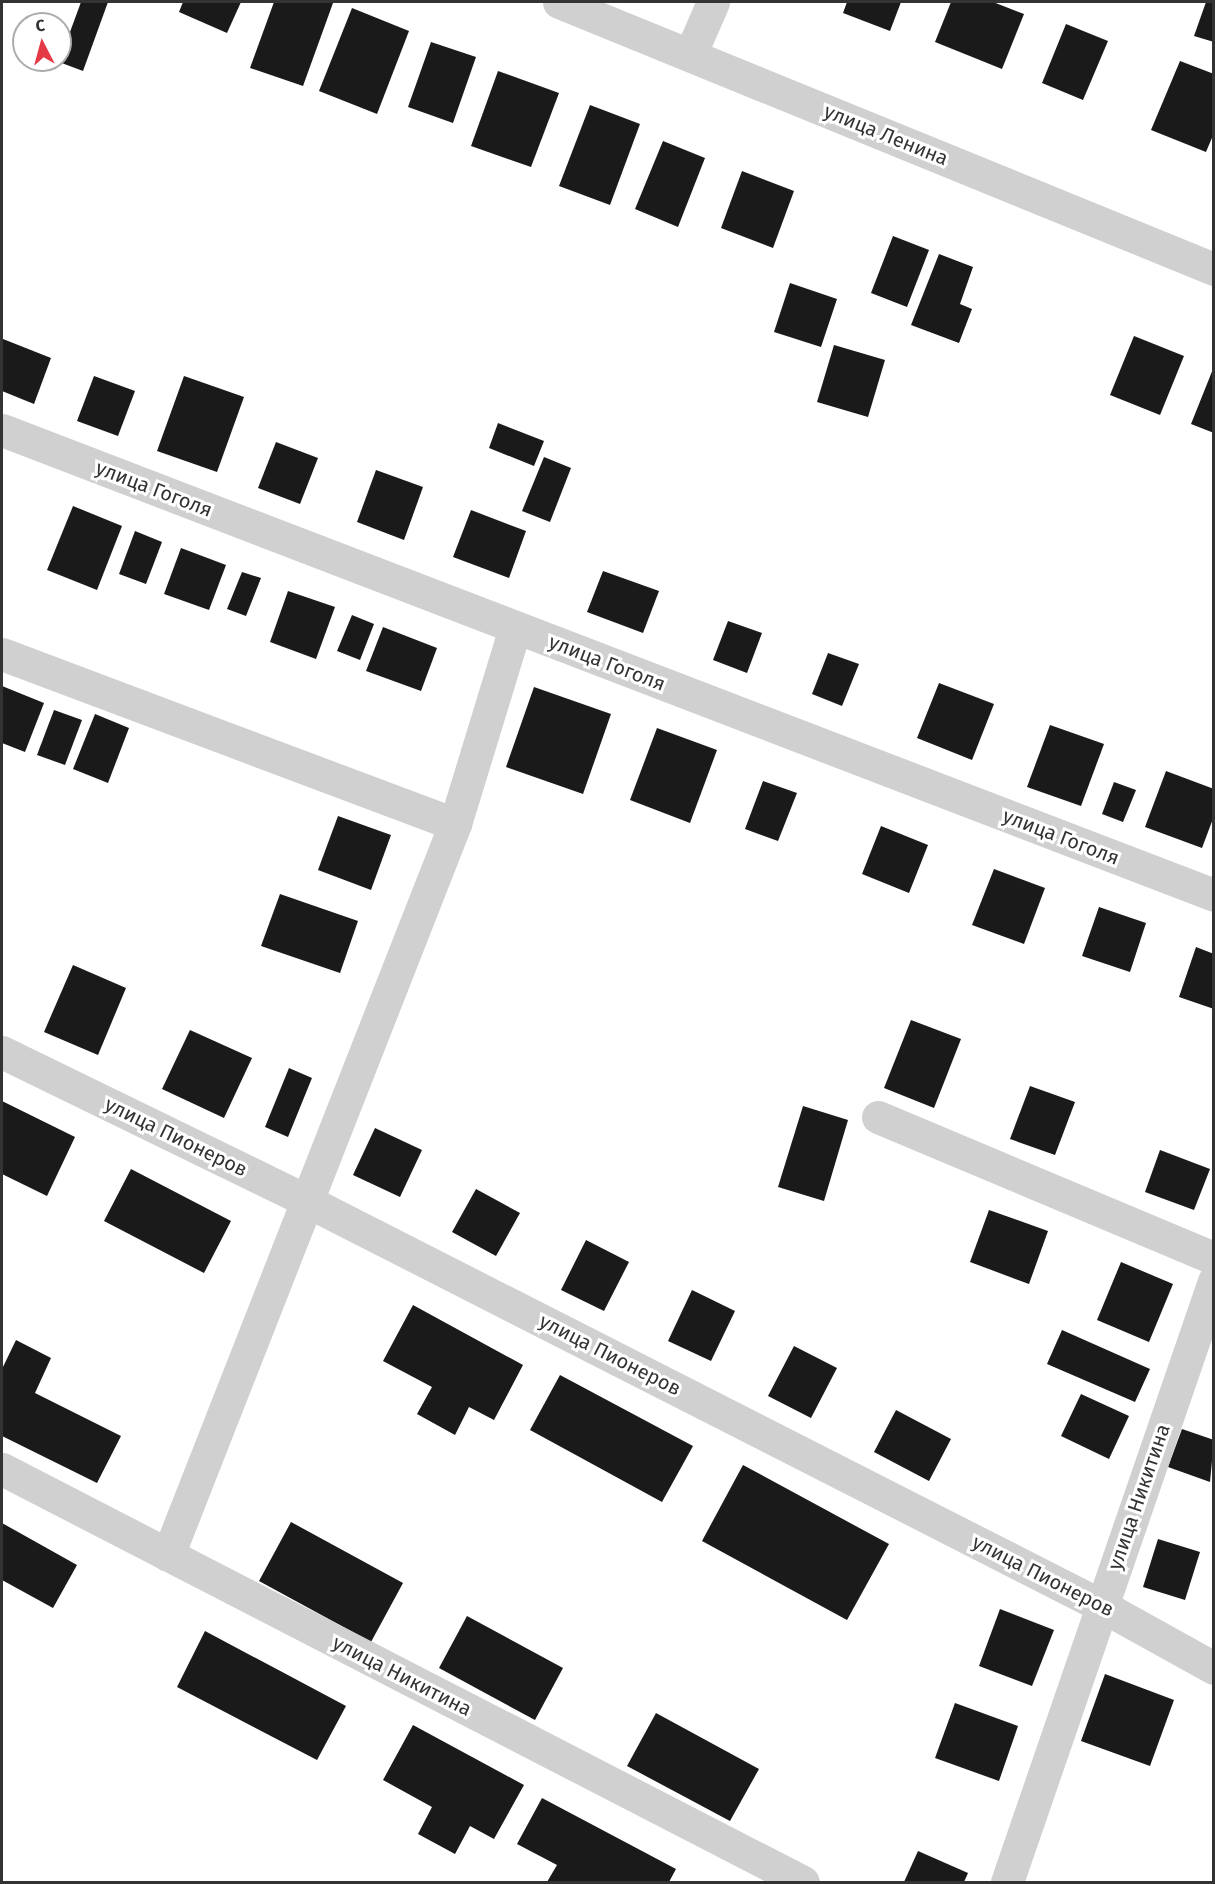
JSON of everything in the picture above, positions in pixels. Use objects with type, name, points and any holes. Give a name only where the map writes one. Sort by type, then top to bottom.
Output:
[{"type":"street","name":"улица Ленина","points":[[559,2],[1214,269]]},
{"type":"street","points":[[690,56],[713,2]]},
{"type":"street","name":"улица Гоголя","points":[[2,430],[1214,895]]},
{"type":"street","points":[[168,1555],[305,1200],[455,824],[515,628]]},
{"type":"street","points":[[2,654],[455,824]]},
{"type":"street","name":"улица Пионеров","points":[[2,1052],[305,1200],[1102,1606],[1214,1668]]},
{"type":"street","points":[[878,1116],[1214,1258]]},
{"type":"street","name":"улица Никитина","points":[[1007,1882],[1214,1281]]},
{"type":"street","name":"улица Никитина","points":[[2,1469],[803,1882]]},
{"type":"building","points":[[81,2],[108,2],[83,71],[72,67],[72,27]]},
{"type":"building","points":[[183,2],[241,2],[227,33],[179,12]]},
{"type":"building","points":[[274,2],[333,3],[303,86],[250,68]]},
{"type":"building","points":[[847,2],[901,2],[890,31],[843,13]]},
{"type":"building","points":[[951,2],[993,2],[1024,14],[1002,69],[935,42]]},
{"type":"building","points":[[1206,2],[1214,2],[1214,42],[1194,36]]},
{"type":"building","points":[[352,8],[409,31],[377,114],[319,91]]},
{"type":"building","points":[[1066,24],[1108,41],[1083,100],[1042,83]]},
{"type":"building","points":[[431,42],[476,57],[453,123],[408,107]]},
{"type":"building","points":[[1180,61],[1214,74],[1214,133],[1206,152],[1151,130]]},
{"type":"building","points":[[498,71],[559,93],[531,167],[471,146]]},
{"type":"building","points":[[590,105],[640,124],[610,205],[559,186]]},
{"type":"building","points":[[663,141],[705,158],[678,227],[635,209]]},
{"type":"building","points":[[742,171],[794,191],[773,248],[721,228]]},
{"type":"building","points":[[893,236],[929,250],[907,307],[871,293]]},
{"type":"building","points":[[939,254],[973,267],[960,304],[972,309],[959,343],[911,325]]},
{"type":"building","points":[[790,283],[837,299],[821,347],[774,332]]},
{"type":"building","points":[[1134,336],[1184,356],[1160,415],[1110,395]]},
{"type":"building","points":[[3,339],[51,358],[34,404],[2,391]]},
{"type":"building","points":[[834,345],[885,360],[868,417],[817,402]]},
{"type":"building","points":[[1214,369],[1214,433],[1191,424]]},
{"type":"building","points":[[94,376],[135,391],[118,436],[77,421]]},
{"type":"building","points":[[184,376],[244,397],[217,472],[157,451]]},
{"type":"building","points":[[498,423],[544,441],[534,466],[489,448]]},
{"type":"building","points":[[276,442],[318,458],[300,504],[258,488]]},
{"type":"building","points":[[544,457],[571,468],[550,522],[522,511]]},
{"type":"building","points":[[376,470],[423,487],[404,540],[357,522]]},
{"type":"building","points":[[73,506],[122,526],[97,590],[47,570]]},
{"type":"building","points":[[471,510],[526,531],[509,578],[453,557]]},
{"type":"building","points":[[135,531],[162,542],[146,584],[119,574]]},
{"type":"building","points":[[181,548],[226,565],[209,610],[164,594]]},
{"type":"building","points":[[603,571],[659,591],[643,633],[587,612]]},
{"type":"building","points":[[242,572],[261,578],[246,616],[227,609]]},
{"type":"building","points":[[288,591],[335,607],[316,659],[270,642]]},
{"type":"building","points":[[352,615],[374,624],[360,660],[337,651]]},
{"type":"building","points":[[728,621],[762,633],[747,673],[713,660]]},
{"type":"building","points":[[383,627],[437,648],[421,691],[366,671]]},
{"type":"building","points":[[828,653],[859,664],[842,706],[812,694]]},
{"type":"building","points":[[939,683],[994,704],[972,760],[917,738]]},
{"type":"building","points":[[2,686],[44,703],[25,752],[2,743]]},
{"type":"building","points":[[534,687],[611,714],[583,794],[506,767]]},
{"type":"building","points":[[54,710],[82,720],[65,765],[37,755]]},
{"type":"building","points":[[95,714],[129,728],[108,783],[73,769]]},
{"type":"building","points":[[1050,725],[1104,744],[1081,806],[1027,787]]},
{"type":"building","points":[[657,728],[717,750],[690,823],[630,800]]},
{"type":"building","points":[[1166,771],[1214,789],[1214,816],[1202,848],[1145,827]]},
{"type":"building","points":[[763,781],[797,793],[778,841],[745,829]]},
{"type":"building","points":[[1114,782],[1136,790],[1123,822],[1102,814]]},
{"type":"building","points":[[338,816],[391,835],[371,890],[318,870]]},
{"type":"building","points":[[881,826],[928,845],[909,893],[862,874]]},
{"type":"building","points":[[994,869],[1045,888],[1024,944],[972,925]]},
{"type":"building","points":[[280,894],[358,921],[340,973],[261,946]]},
{"type":"building","points":[[1099,907],[1146,923],[1130,972],[1082,956]]},
{"type":"building","points":[[1196,947],[1214,954],[1214,1009],[1179,997]]},
{"type":"building","points":[[73,965],[126,988],[98,1055],[44,1032]]},
{"type":"building","points":[[911,1020],[961,1039],[934,1108],[884,1088]]},
{"type":"building","points":[[190,1030],[252,1058],[224,1118],[162,1089]]},
{"type":"building","points":[[289,1068],[312,1078],[288,1137],[265,1127]]},
{"type":"building","points":[[1030,1086],[1075,1102],[1055,1155],[1010,1139]]},
{"type":"building","points":[[2,1101],[75,1137],[47,1196],[2,1174]]},
{"type":"building","points":[[803,1106],[848,1120],[824,1201],[778,1187]]},
{"type":"building","points":[[375,1128],[422,1150],[400,1197],[353,1175]]},
{"type":"building","points":[[1160,1150],[1210,1169],[1194,1210],[1145,1192]]},
{"type":"building","points":[[131,1169],[231,1221],[204,1273],[104,1221]]},
{"type":"building","points":[[476,1189],[520,1213],[496,1256],[452,1232]]},
{"type":"building","points":[[989,1210],[1048,1231],[1029,1284],[970,1262]]},
{"type":"building","points":[[586,1240],[629,1262],[604,1311],[561,1290]]},
{"type":"building","points":[[1121,1262],[1173,1284],[1149,1342],[1097,1320]]},
{"type":"building","points":[[692,1290],[735,1311],[711,1361],[668,1341]]},
{"type":"building","points":[[413,1305],[523,1365],[494,1420],[469,1407],[455,1435],[417,1414],[432,1387],[383,1361]]},
{"type":"building","points":[[1062,1330],[1150,1369],[1135,1402],[1047,1364]]},
{"type":"building","points":[[16,1340],[51,1358],[35,1393],[121,1436],[97,1483],[2,1436],[2,1369]]},
{"type":"building","points":[[794,1346],[837,1368],[811,1418],[768,1396]]},
{"type":"building","points":[[560,1375],[693,1446],[662,1502],[530,1430]]},
{"type":"building","points":[[1081,1394],[1129,1416],[1109,1459],[1061,1436]]},
{"type":"building","points":[[896,1410],[951,1439],[929,1481],[874,1452]]},
{"type":"building","points":[[1182,1429],[1214,1440],[1210,1482],[1168,1467]]},
{"type":"building","points":[[743,1465],[889,1544],[847,1620],[702,1541]]},
{"type":"building","points":[[291,1522],[403,1583],[371,1642],[259,1581]]},
{"type":"building","points":[[2,1523],[77,1565],[53,1608],[2,1580]]},
{"type":"building","points":[[1158,1539],[1200,1552],[1185,1600],[1143,1587]]},
{"type":"building","points":[[1000,1609],[1054,1630],[1032,1686],[979,1666]]},
{"type":"building","points":[[467,1616],[563,1668],[535,1720],[439,1668]]},
{"type":"building","points":[[205,1631],[346,1706],[317,1760],[177,1687]]},
{"type":"building","points":[[1105,1674],[1174,1700],[1150,1766],[1081,1741]]},
{"type":"building","points":[[955,1703],[1018,1726],[999,1781],[935,1758]]},
{"type":"building","points":[[656,1713],[759,1769],[730,1821],[627,1766]]},
{"type":"building","points":[[413,1725],[524,1785],[494,1839],[470,1826],[455,1854],[418,1834],[432,1807],[383,1780]]},
{"type":"building","points":[[542,1798],[676,1869],[669,1882],[547,1882],[557,1865],[517,1844]]},
{"type":"building","points":[[918,1851],[968,1873],[964,1882],[904,1882]]}]
